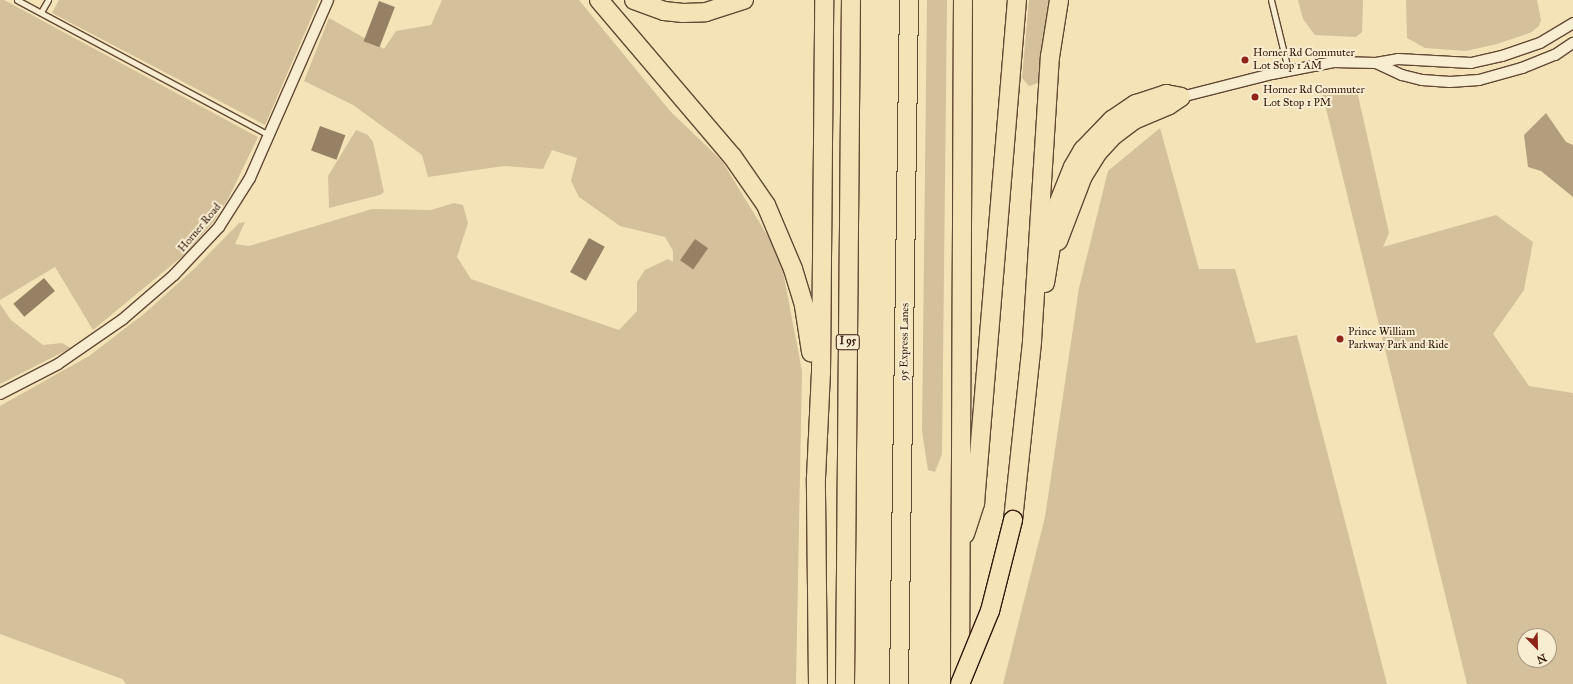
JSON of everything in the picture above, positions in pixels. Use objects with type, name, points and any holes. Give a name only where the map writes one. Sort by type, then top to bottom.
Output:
[{"type":"highway","points":[[599,0],[732,156],[766,205],[776,226],[793,269],[809,330],[817,465]]},
{"type":"highway","points":[[634,0],[664,11],[683,13],[706,12],[744,0]]},
{"type":"highway","points":[[818,684],[817,465],[821,373],[824,0]]},
{"type":"highway","name":"I 95","points":[[845,684],[851,0]]},
{"type":"highway","name":"95 Express Lanes","points":[[899,684],[909,0]]},
{"type":"highway","points":[[960,684],[963,0]]},
{"type":"highway","points":[[960,552],[975,503],[1017,0]]},
{"type":"highway","points":[[960,684],[990,611],[1012,520],[1032,340],[1050,57],[1058,0]]},
{"type":"highway","points":[[1032,340],[1050,258],[1058,204],[1073,167],[1083,150],[1112,120],[1136,104],[1166,94],[1181,97]]},
{"type":"street","name":"Horner Road","points":[[0,394],[40,374],[92,342],[174,275],[204,244],[231,209],[250,178],[270,136],[328,0]]},
{"type":"street","points":[[1181,97],[1288,70],[1334,62],[1376,63],[1398,59],[1471,63],[1502,56],[1540,43],[1573,23]]},
{"type":"street","points":[[1376,63],[1402,75],[1422,80],[1450,82],[1479,80],[1522,68],[1555,55],[1573,43]]},
{"type":"lane","points":[[17,0],[270,136]]},
{"type":"lane","points":[[41,12],[48,0]]},
{"type":"lane","points":[[1272,0],[1288,70]]},
{"type":"shaded area","points":[[0,0],[4,0],[258,137],[227,201],[214,221],[185,254],[93,330],[55,267],[0,300]]},
{"type":"shaded area","points":[[59,0],[319,0],[265,125],[52,13]]},
{"type":"shaded area","points":[[442,0],[579,0],[670,111],[722,161],[780,256],[802,371],[796,684],[126,684],[122,679],[0,634],[0,406],[89,356],[145,313],[195,268],[239,223],[245,222],[235,244],[249,246],[372,209],[431,210],[454,203],[463,205],[468,223],[457,257],[471,279],[619,330],[637,311],[637,282],[645,270],[668,259],[673,262],[673,251],[665,237],[620,226],[579,197],[571,181],[577,158],[552,150],[543,169],[504,166],[428,177],[422,155],[353,105],[304,81],[329,18],[384,49],[396,31],[431,25]]},
{"type":"shaded area","points":[[927,0],[947,0],[942,454],[935,472],[928,470],[922,431]]},
{"type":"shaded area","points":[[1029,0],[1049,0],[1038,83],[1029,86],[1022,78]]},
{"type":"shaded area","points":[[1298,0],[1363,0],[1362,32],[1356,37],[1315,35],[1303,19]]},
{"type":"shaded area","points":[[1406,0],[1537,0],[1541,20],[1539,26],[1530,33],[1497,44],[1466,51],[1425,48],[1407,38]]},
{"type":"shaded area","points":[[1321,88],[1357,91],[1389,233],[1383,247],[1496,215],[1533,242],[1524,290],[1493,334],[1529,386],[1573,393],[1573,684],[1467,684]]},
{"type":"shaded area","points":[[1546,113],[1566,142],[1573,145],[1573,197],[1541,171],[1528,167],[1524,135]]},
{"type":"shaded area","points":[[1160,128],[1199,269],[1235,269],[1256,343],[1297,335],[1387,684],[1003,684],[1045,517],[1079,288],[1108,171]]},
{"type":"shaded area","points":[[356,130],[368,135],[373,142],[384,192],[380,195],[329,208],[328,176]]},
{"type":"shaded area","points":[[0,304],[11,320],[43,345],[62,343],[71,348],[0,384]]},
{"type":"building","points":[[379,1],[395,7],[379,47],[364,41]]},
{"type":"building","points":[[320,126],[345,135],[336,160],[311,150]]},
{"type":"building","points":[[589,238],[605,247],[586,281],[570,272]]},
{"type":"building","points":[[695,239],[708,248],[693,269],[680,260]]},
{"type":"building","points":[[44,278],[55,291],[24,317],[13,304]]},
{"type":"place","name":"Horner Rd Commuter Lot Stop 1 AM","points":[[1245,60]]},
{"type":"place","name":"Horner Rd Commuter Lot Stop 1 PM","points":[[1255,97]]},
{"type":"place","name":"Prince William Parkway Park and Ride","points":[[1340,339]]}]
